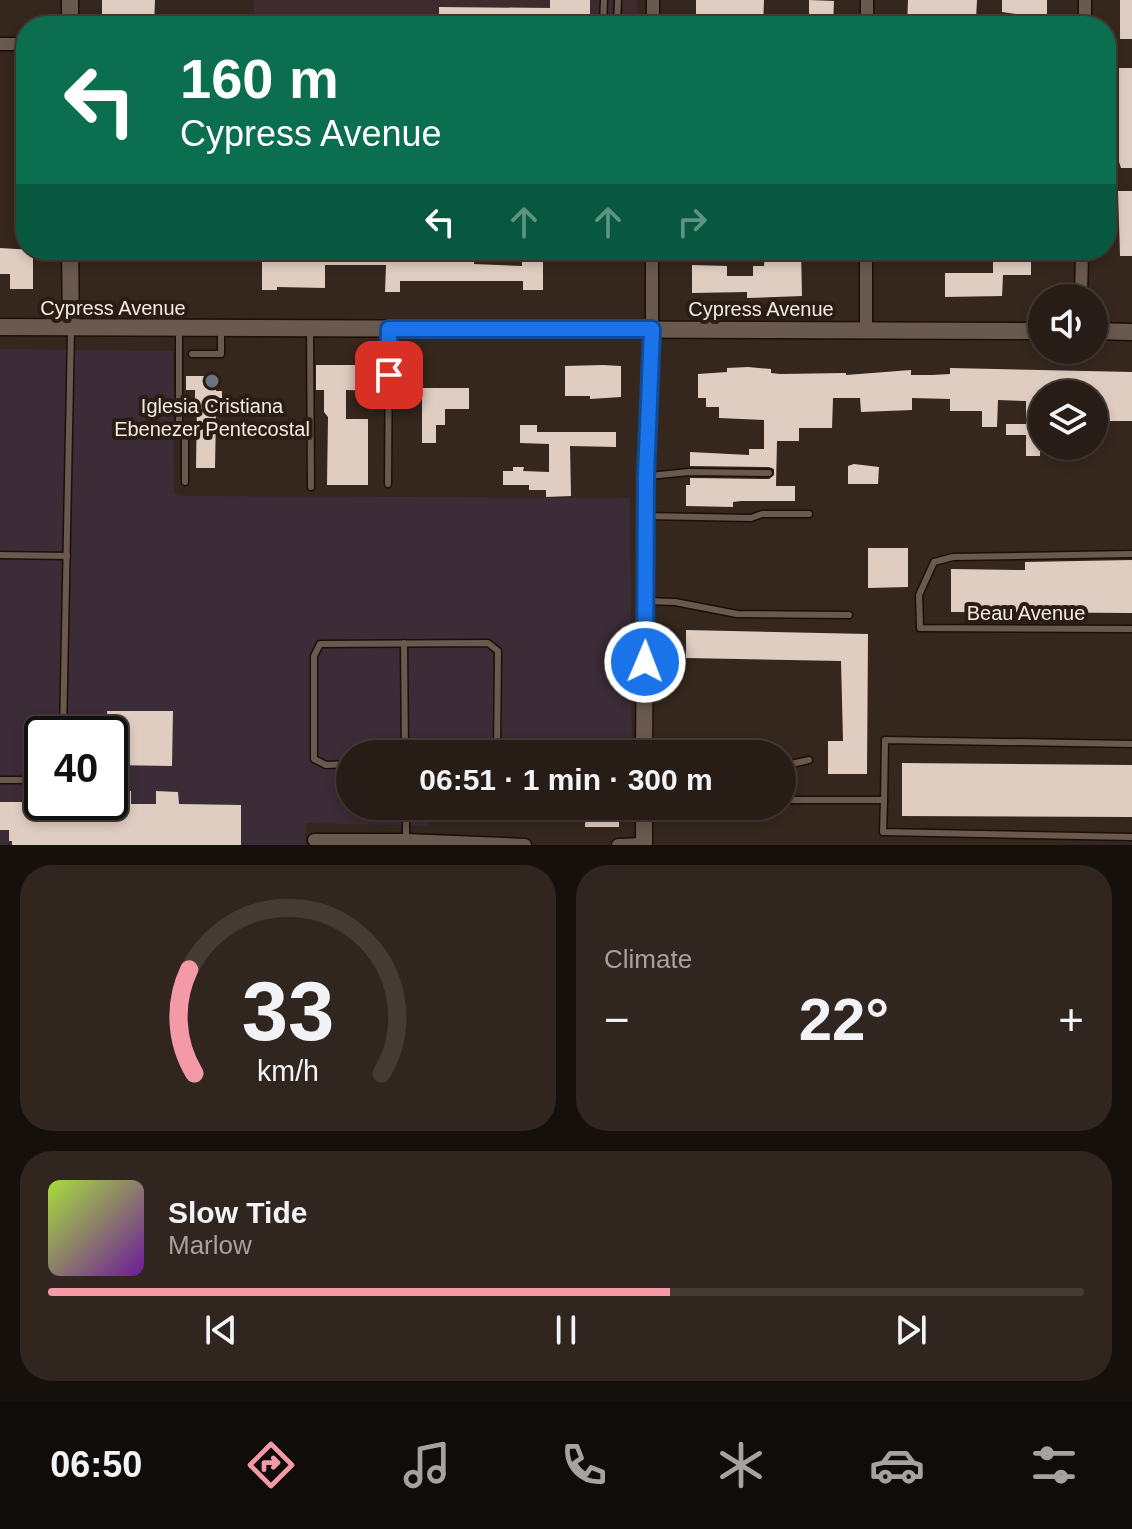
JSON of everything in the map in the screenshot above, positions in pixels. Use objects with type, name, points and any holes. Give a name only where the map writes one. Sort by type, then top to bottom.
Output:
[{"type":"street","points":[[70,260],[71,328]]},
{"type":"street","points":[[644,740],[646,476],[652,260]]},
{"type":"street","points":[[866,260],[866,329]]},
{"type":"street","points":[[1081,284],[1082,260]]},
{"type":"street","name":"Cypress Avenue","points":[[0,327],[1028,331]]},
{"type":"street","points":[[1108,331],[1132,332]]},
{"type":"street","points":[[618,845],[644,845],[644,820]]},
{"type":"street","points":[[314,840],[525,845]]},
{"type":"lane","points":[[63,716],[71,328]]},
{"type":"lane","points":[[179,328],[179,432],[185,439],[185,482]]},
{"type":"lane","points":[[192,354],[221,354],[221,328]]},
{"type":"lane","points":[[310,328],[311,487]]},
{"type":"lane","points":[[388,484],[389,329]]},
{"type":"lane","points":[[646,476],[689,472],[769,473]]},
{"type":"lane","points":[[646,516],[751,518],[762,514],[809,514]]},
{"type":"lane","name":"Beau Avenue","points":[[1132,554],[953,557],[934,562],[919,595],[920,628],[1132,629]]},
{"type":"lane","points":[[0,555],[67,556]]},
{"type":"lane","points":[[645,601],[675,602],[737,614],[849,615]]},
{"type":"lane","points":[[404,643],[405,740]]},
{"type":"lane","points":[[336,765],[326,765],[314,759],[314,656],[320,644],[488,643],[498,651],[497,740]]},
{"type":"lane","points":[[1132,744],[885,740],[883,832],[1132,837]]},
{"type":"lane","points":[[796,763],[809,760]]},
{"type":"lane","points":[[0,780],[24,780]]},
{"type":"lane","points":[[796,800],[884,800]]},
{"type":"lane","points":[[406,820],[406,840]]},
{"type":"shaded area","points":[[254,0],[637,0],[637,16],[254,16]]},
{"type":"shaded area","points":[[0,349],[173,351],[174,493],[180,496],[630,498],[632,740],[336,740],[336,820],[429,820],[429,826],[306,823],[305,845],[0,845]]},
{"type":"building","points":[[102,0],[155,0],[154,16],[102,16]]},
{"type":"building","points":[[550,0],[590,0],[590,16],[439,16],[439,7],[550,8]]},
{"type":"building","points":[[696,0],[764,0],[763,16],[696,16]]},
{"type":"building","points":[[809,0],[834,1],[833,16],[809,16]]},
{"type":"building","points":[[908,0],[977,0],[976,16],[907,16]]},
{"type":"building","points":[[1002,0],[1047,0],[1047,16],[1016,16],[1002,12]]},
{"type":"building","points":[[1120,0],[1132,0],[1132,39],[1120,39]]},
{"type":"building","points":[[1119,68],[1132,68],[1132,168],[1121,168],[1119,162]]},
{"type":"building","points":[[1118,191],[1132,191],[1132,256],[1120,256]]},
{"type":"building","points":[[0,248],[16,249],[16,260],[33,260],[33,289],[10,289],[10,274],[0,274]]},
{"type":"building","points":[[262,260],[474,260],[474,264],[522,266],[522,260],[543,260],[543,290],[523,290],[523,281],[400,281],[400,292],[385,292],[386,265],[325,265],[325,288],[277,287],[277,290],[262,290]]},
{"type":"building","points":[[764,260],[801,260],[802,296],[747,298],[747,292],[692,293],[692,265],[727,266],[727,276],[753,276],[753,266],[764,266]]},
{"type":"building","points":[[993,260],[1044,260],[1031,261],[1031,275],[1003,275],[1002,296],[945,297],[945,273],[993,273]]},
{"type":"building","points":[[316,365],[383,365],[383,391],[346,390],[346,419],[368,419],[368,485],[327,485],[328,417],[324,412],[324,390],[316,390]]},
{"type":"building","points":[[565,366],[621,366],[621,397],[590,399],[590,396],[565,396]]},
{"type":"building","points":[[727,368],[771,369],[771,373],[780,374],[846,375],[911,370],[911,375],[950,374],[950,368],[1132,372],[1132,421],[1108,421],[1108,380],[1028,380],[1026,456],[1026,435],[1006,435],[1006,424],[1026,424],[1026,401],[998,400],[997,427],[982,427],[982,411],[950,411],[950,399],[912,398],[912,410],[861,412],[860,398],[833,398],[832,428],[799,428],[799,441],[777,441],[776,486],[795,486],[795,501],[741,501],[733,502],[733,507],[686,506],[686,485],[690,485],[690,478],[769,479],[774,475],[774,469],[769,467],[690,466],[690,452],[749,455],[749,449],[764,449],[764,420],[719,418],[719,407],[706,407],[706,398],[698,398],[698,374],[727,372]]},
{"type":"building","points":[[186,376],[216,376],[216,391],[222,391],[222,413],[216,413],[215,468],[196,468],[197,404],[195,390],[186,390]]},
{"type":"building","points":[[422,388],[469,388],[469,409],[445,409],[445,425],[436,425],[436,443],[422,443]]},
{"type":"building","points":[[520,425],[537,425],[537,432],[616,432],[616,447],[570,446],[571,496],[546,497],[546,490],[529,490],[529,485],[503,485],[503,471],[513,471],[513,467],[524,467],[523,471],[549,472],[549,444],[520,443]]},
{"type":"building","points":[[848,466],[879,467],[878,484],[848,484]]},
{"type":"building","points":[[868,548],[908,548],[908,587],[868,588]]},
{"type":"building","points":[[1132,560],[1132,613],[951,612],[951,569],[1025,570],[1025,562]]},
{"type":"building","points":[[686,630],[868,634],[867,774],[828,774],[828,741],[843,741],[841,661],[686,658]]},
{"type":"building","points":[[107,711],[173,711],[172,766],[128,765],[128,716],[107,716]]},
{"type":"building","points":[[902,763],[1132,765],[1132,817],[902,816]]},
{"type":"building","points":[[128,791],[131,791],[131,804],[156,804],[156,791],[178,792],[179,804],[241,805],[241,845],[12,845],[9,830],[0,830],[0,802],[24,802],[24,820],[128,820]]},
{"type":"building","points":[[585,820],[619,820],[619,827],[585,827]]},
{"type":"place","name":"Iglesia Cristiana Ebenezer Pentecostal","points":[[212,381]]},
{"type":"route","points":[[389,375],[389,329],[652,329],[646,476],[645,662]]}]
